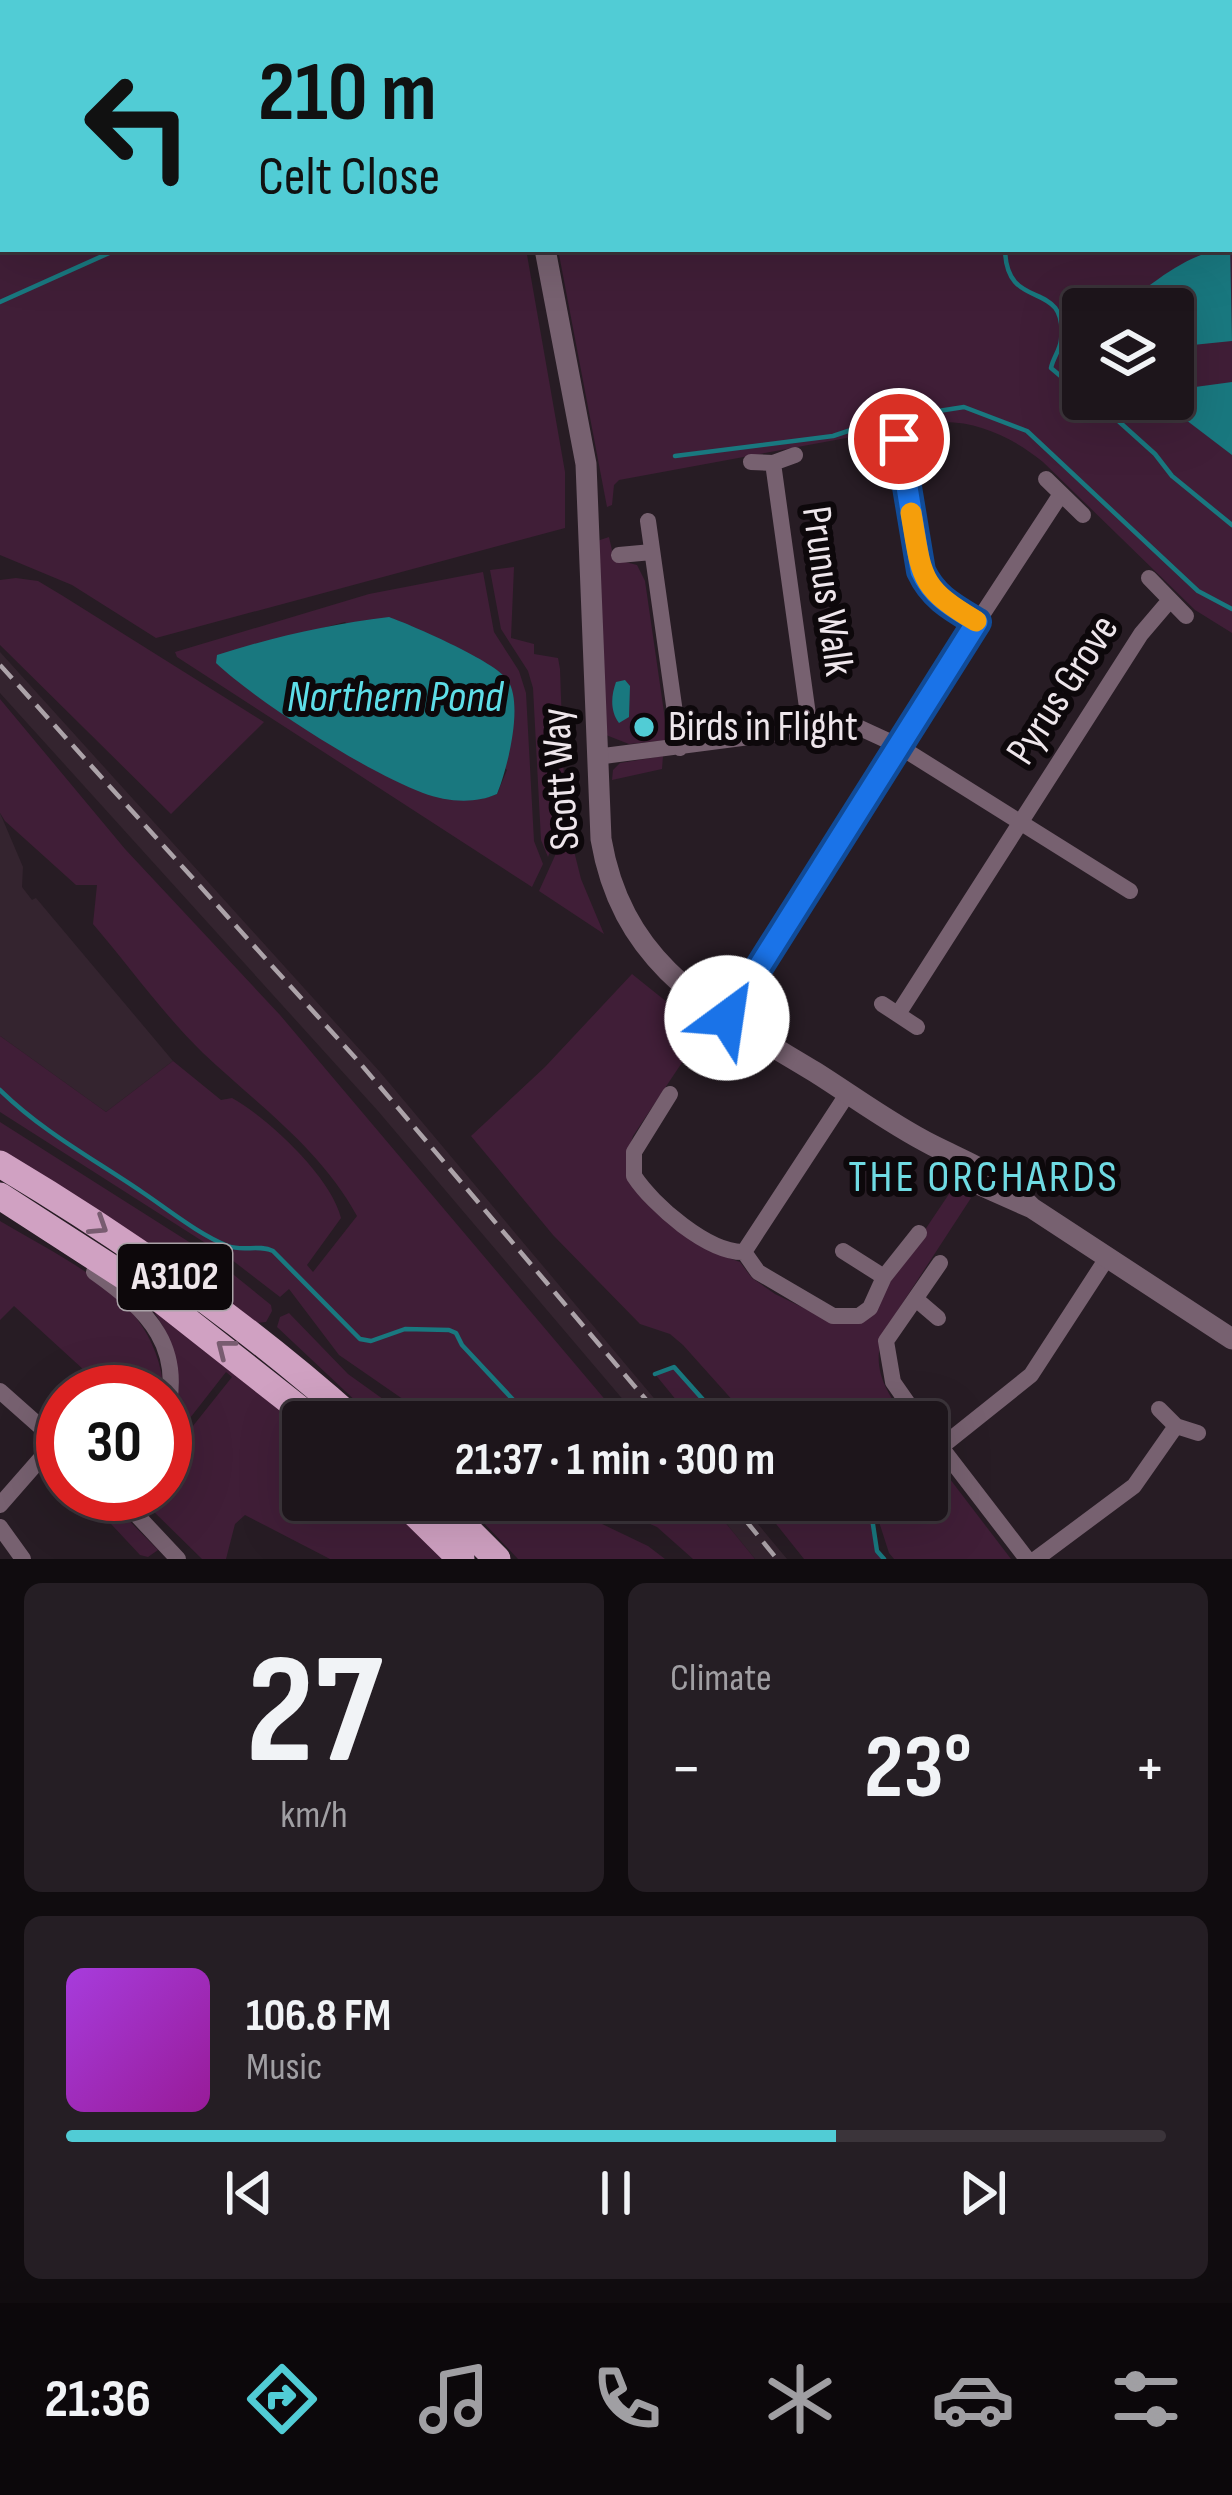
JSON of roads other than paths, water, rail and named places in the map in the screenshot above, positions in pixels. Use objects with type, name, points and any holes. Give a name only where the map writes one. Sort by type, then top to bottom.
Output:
[{"type":"main road","name":"A3102","points":[[0,1164],[174,1277],[331,1401]]},
{"type":"main road","name":"A3102","points":[[4,1199],[161,1300],[289,1401]]},
{"type":"main road","points":[[422,1521],[461,1559]]},
{"type":"main road","points":[[459,1521],[497,1559]]},
{"type":"street","name":"Scott Way","points":[[546,252],[586,464],[604,852],[626,918],[646,950],[673,979],[727,1018],[933,1145],[992,1172],[1032,1208],[1232,1339]]},
{"type":"street","points":[[877,443],[924,434]]},
{"type":"street","points":[[899,439],[921,571],[944,602],[977,622]]},
{"type":"street","name":"Prunus Walk","points":[[752,462],[773,463],[795,455]]},
{"type":"street","name":"Prunus Walk","points":[[773,463],[810,730]]},
{"type":"street","points":[[1046,479],[1083,515]]},
{"type":"street","points":[[727,1018],[1061,494]]},
{"type":"street","points":[[648,521],[680,748]]},
{"type":"street","points":[[620,555],[652,552]]},
{"type":"street","name":"Pyrus Grove","points":[[1149,578],[1186,616]]},
{"type":"street","name":"Pyrus Grove","points":[[917,1028],[890,1009],[1021,822],[1141,634],[1170,600]]},
{"type":"street","points":[[596,757],[860,728],[897,746],[1130,891]]},
{"type":"street","points":[[744,1252],[848,1093]]},
{"type":"street","points":[[670,1094],[634,1152],[634,1176],[675,1218],[719,1249],[744,1252],[758,1272],[841,1318],[859,1316],[870,1308],[884,1277],[919,1233]]},
{"type":"street","points":[[4,1199],[151,1320],[169,1365]]},
{"type":"street","points":[[843,1251],[884,1277]]},
{"type":"street","points":[[948,1442],[1031,1375],[1108,1258]]},
{"type":"street","points":[[906,1401],[893,1382],[886,1353],[894,1325],[940,1263]]},
{"type":"street","points":[[917,1300],[938,1318]]},
{"type":"street","points":[[0,1390],[36,1422]]},
{"type":"street","points":[[1159,1409],[1176,1426],[1198,1432]]},
{"type":"street","points":[[948,1457],[1032,1559],[1134,1486],[1176,1426]]},
{"type":"street","points":[[0,1505],[36,1468]]},
{"type":"street","points":[[142,1521],[178,1559]]},
{"type":"street","points":[[0,1527],[23,1559]]},
{"type":"water","points":[[1230,252],[1232,341],[1194,345],[1194,288],[1147,288],[1200,255]]},
{"type":"water","points":[[1232,382],[1232,455],[1186,420],[1194,420],[1194,387]]},
{"type":"water","name":"Northern Pond","points":[[389,617],[468,652],[505,677],[511,687],[514,717],[497,794],[451,800],[400,783],[286,717],[216,663],[217,655],[259,642]]},
{"type":"water","points":[[625,680],[630,686],[629,717],[619,723],[613,693],[616,682]]},
{"type":"waterway","points":[[0,302],[111,252]]},
{"type":"waterway","points":[[1005,252],[1015,282],[1047,300],[1061,320],[1061,340],[1051,368],[1062,377]]},
{"type":"waterway","points":[[675,456],[833,436],[881,420],[964,407],[1027,431],[1198,591],[1232,609]]},
{"type":"waterway","points":[[1117,420],[1172,476],[1232,525]]},
{"type":"waterway","points":[[0,1090],[51,1132],[206,1235],[234,1248],[273,1251],[360,1339],[371,1341],[405,1329],[456,1333],[514,1401]]},
{"type":"waterway","points":[[655,1374],[674,1367],[704,1401]]},
{"type":"waterway","points":[[872,1521],[877,1551],[884,1559]]},
{"type":"railway","points":[[0,665],[359,1062],[647,1401]]},
{"type":"railway","points":[[746,1521],[777,1559]]},
{"type":"place","name":"Birds in Flight","points":[[644,727]]},
{"type":"district","name":"THE ORCHARDS","points":[[984,1177]]}]
